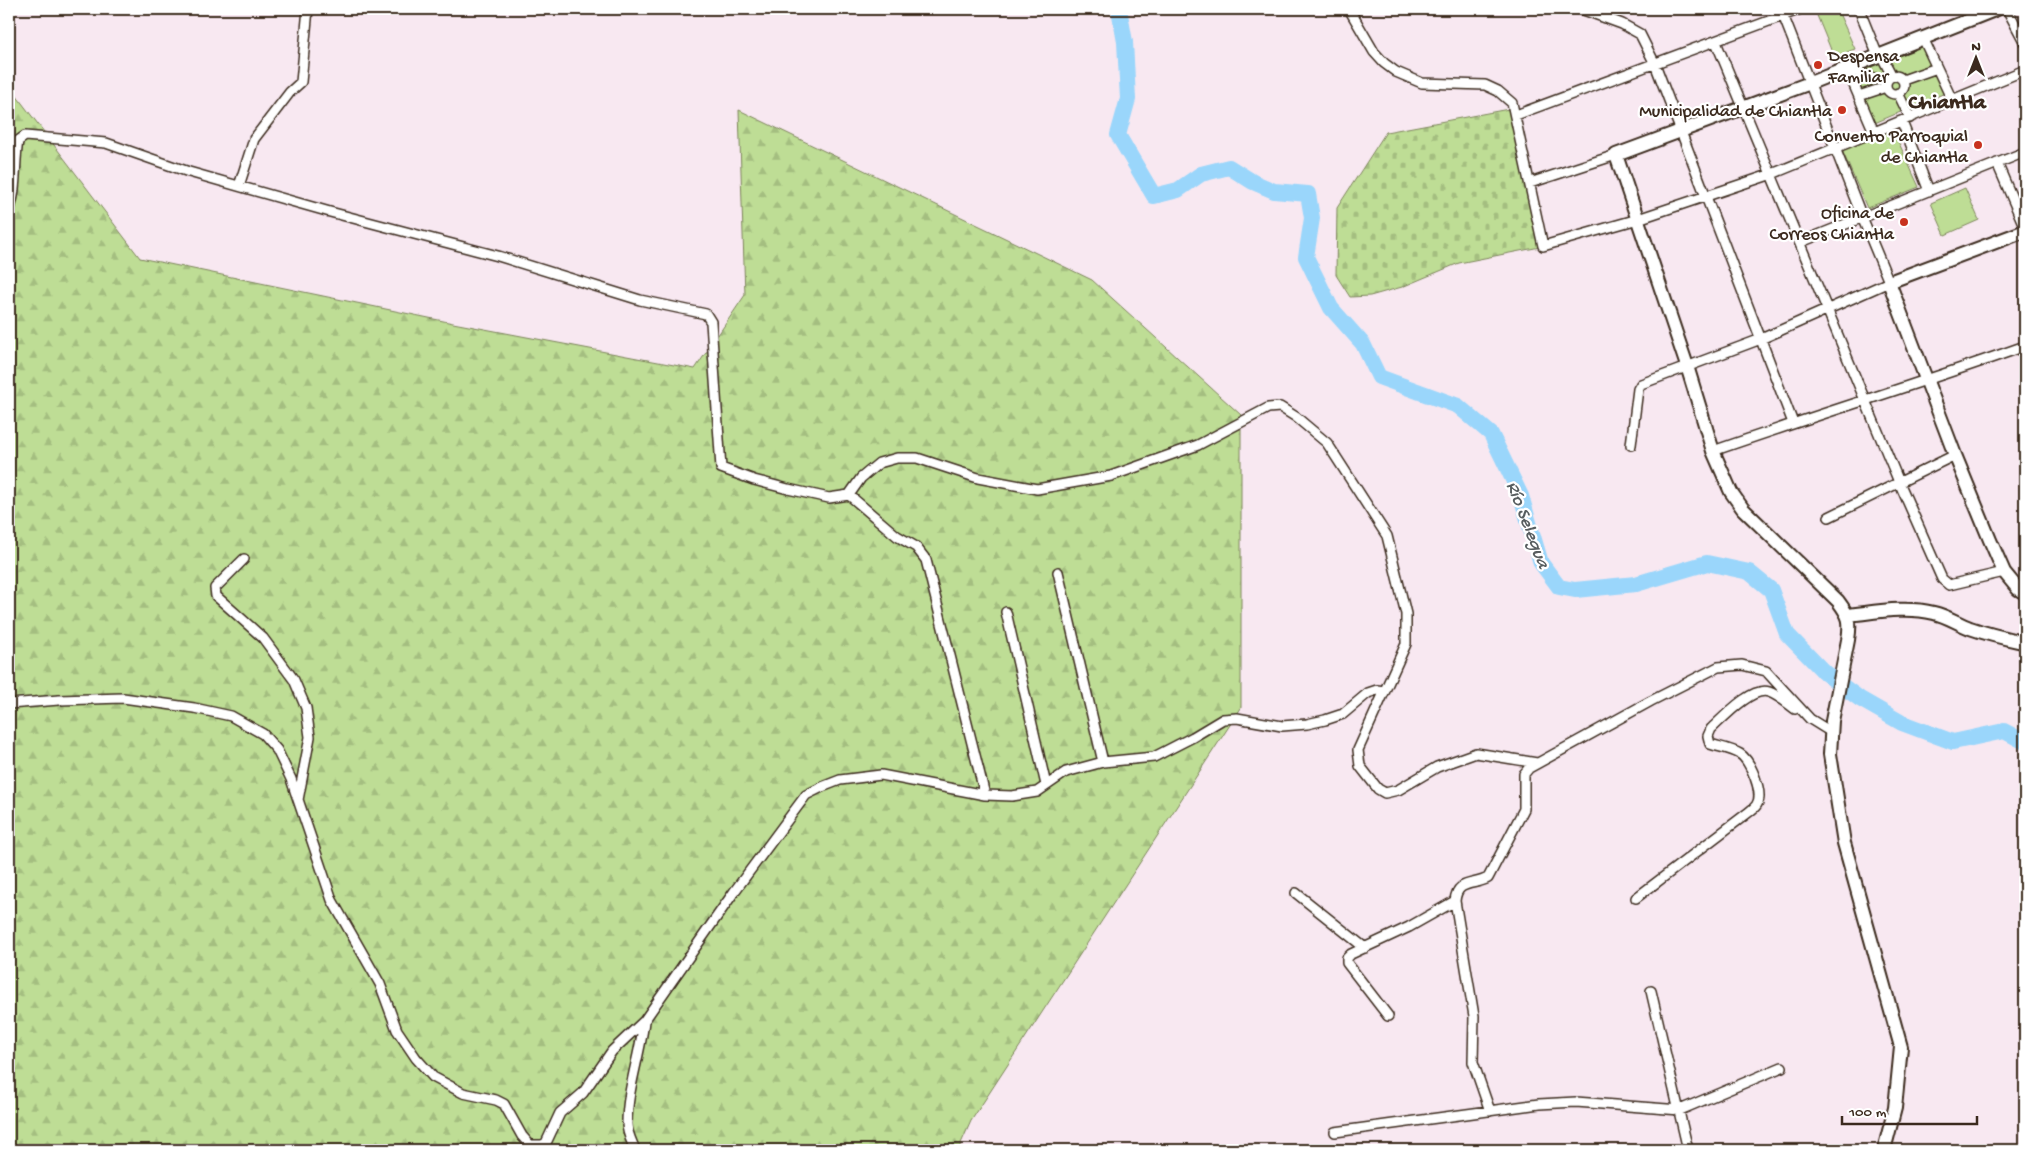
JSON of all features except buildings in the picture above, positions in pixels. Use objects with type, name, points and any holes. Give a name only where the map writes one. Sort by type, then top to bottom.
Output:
[{"type":"main road","points":[[1884,1150],[1895,1108],[1900,1047],[1844,842],[1830,754],[1831,727],[1848,640],[1848,615],[1838,601],[1743,509],[1731,492],[1713,451],[1687,366],[1616,155],[1810,83],[1997,9]]},
{"type":"main road","points":[[2024,590],[2004,572],[1955,455],[1889,282],[2025,229]]},
{"type":"main road","points":[[1848,615],[1885,610],[1919,611],[1956,620],[1967,627],[1999,637],[2025,641]]},
{"type":"street","points":[[239,186],[254,139],[290,92],[301,82],[308,9]]},
{"type":"street","points":[[1349,9],[1374,52],[1396,72],[1422,83],[1485,85],[1498,91],[1512,103],[1543,246],[1638,219],[1772,174],[1835,150],[2025,70]]},
{"type":"street","points":[[1581,9],[1622,24],[1640,34],[1655,64],[1707,196],[1793,423]]},
{"type":"street","points":[[1516,116],[1801,9]]},
{"type":"street","points":[[1858,9],[1879,56],[1888,81],[1891,93],[1898,93],[1904,86],[1903,80],[1898,76],[1888,81],[1859,96]]},
{"type":"street","points":[[2007,9],[2025,43]]},
{"type":"street","points":[[1631,445],[1638,390],[1641,384],[1761,339],[1889,282],[1783,15]]},
{"type":"street","points":[[1923,38],[1952,100]]},
{"type":"street","points":[[1716,42],[1801,242],[1899,482],[1942,579],[1949,585],[1957,585],[2004,572]]},
{"type":"street","points":[[1847,68],[1888,81]]},
{"type":"street","points":[[1847,68],[1874,132]]},
{"type":"street","points":[[1903,80],[1936,68]]},
{"type":"street","points":[[1898,93],[1929,191]]},
{"type":"street","points":[[9,212],[13,200],[14,161],[18,141],[25,136],[106,143],[165,165],[498,256],[640,300],[706,314],[711,322],[721,468],[754,480],[829,498],[849,495],[861,478],[879,463],[897,458],[917,458],[978,478],[1037,489],[1111,476],[1198,445],[1268,408],[1280,407],[1328,443],[1387,536],[1406,614],[1406,644],[1358,750],[1360,766],[1378,789],[1386,793],[1398,790],[1438,767],[1476,753],[1537,763]]},
{"type":"street","points":[[1801,242],[2025,152]]},
{"type":"street","points":[[1530,183],[1616,155]]},
{"type":"street","points":[[1997,163],[2025,229]]},
{"type":"street","points":[[1713,451],[1793,423],[1928,381],[2025,346]]},
{"type":"street","points":[[1829,516],[1955,455]]},
{"type":"street","points":[[849,495],[897,536],[916,547],[926,560],[985,795]]},
{"type":"street","points":[[244,559],[215,588],[216,596],[230,606],[263,638],[294,680],[306,708],[310,738],[297,803]]},
{"type":"street","points":[[1058,572],[1103,762]]},
{"type":"street","points":[[1006,612],[1046,786]]},
{"type":"street","points":[[1490,1111],[1473,1062],[1474,1016],[1454,901],[1455,893],[1459,888],[1488,878],[1524,809],[1524,774],[1537,763],[1718,667],[1742,665],[1766,671],[1810,719]]},
{"type":"street","points":[[9,704],[122,698],[194,708],[231,716],[263,734],[277,750],[291,779],[297,803],[332,900],[380,984],[397,1030],[416,1058],[433,1077],[462,1092],[496,1100],[504,1104],[522,1136],[530,1145],[542,1145],[546,1142],[560,1113],[583,1093],[612,1051],[644,1021],[734,892],[806,795],[840,780],[881,776],[985,795],[1020,795],[1037,792],[1066,772],[1103,762],[1154,756],[1193,737],[1223,719],[1237,718],[1282,726],[1325,720],[1343,714],[1368,693],[1385,690]]},
{"type":"street","points":[[1636,898],[1758,804],[1759,794],[1756,780],[1745,758],[1739,753],[1710,744],[1708,736],[1711,729],[1748,697],[1757,692],[1768,691],[1810,719],[1831,727]]},
{"type":"street","points":[[1296,893],[1365,948]]},
{"type":"street","points":[[1388,1016],[1347,963],[1347,958],[1409,927],[1454,901]]},
{"type":"street","points":[[1651,991],[1688,1150]]},
{"type":"street","points":[[635,1150],[627,1126],[632,1076],[642,1038],[644,1021]]},
{"type":"street","points":[[1335,1132],[1539,1104],[1576,1102],[1680,1110],[1782,1067]]},
{"type":"green space","points":[[1825,9],[1837,9],[1855,49],[1834,57],[1816,13]]},
{"type":"green space","points":[[1922,42],[1945,93],[1870,125],[1850,71]]},
{"type":"green space","points":[[9,86],[140,258],[453,323],[695,369],[745,295],[739,110],[1092,280],[1241,415],[1241,708],[971,1121],[958,1150],[9,1150]]},
{"type":"green space","points":[[1514,108],[1540,247],[1459,263],[1402,287],[1370,296],[1350,297],[1336,275],[1337,208],[1386,132]]},
{"type":"green space","points":[[1893,130],[1919,187],[1867,208],[1842,150]]},
{"type":"green space","points":[[1965,188],[1979,220],[1945,235],[1931,203]]},
{"type":"waterway","name":"Río Selegua","points":[[1119,9],[1125,42],[1128,99],[1118,135],[1154,196],[1178,190],[1201,174],[1229,167],[1253,182],[1274,191],[1308,194],[1312,218],[1306,257],[1331,308],[1363,344],[1379,377],[1458,406],[1491,434],[1521,496],[1541,563],[1559,587],[1575,590],[1636,584],[1707,563],[1749,572],[1771,590],[1787,634],[1825,673],[1860,699],[1902,723],[1953,742],[2004,731],[2025,742]]},
{"type":"place","name":"Despensa Familiar","points":[[1818,65]]},
{"type":"place","name":"Municipalidad de Chiantla","points":[[1842,110]]},
{"type":"place","name":"Convento Parroquial de Chiantla","points":[[1978,145]]},
{"type":"place","name":"Oficina de Correos Chiantla","points":[[1904,222]]},
{"type":"district","name":"Chiantla","points":[[1947,100]]}]
